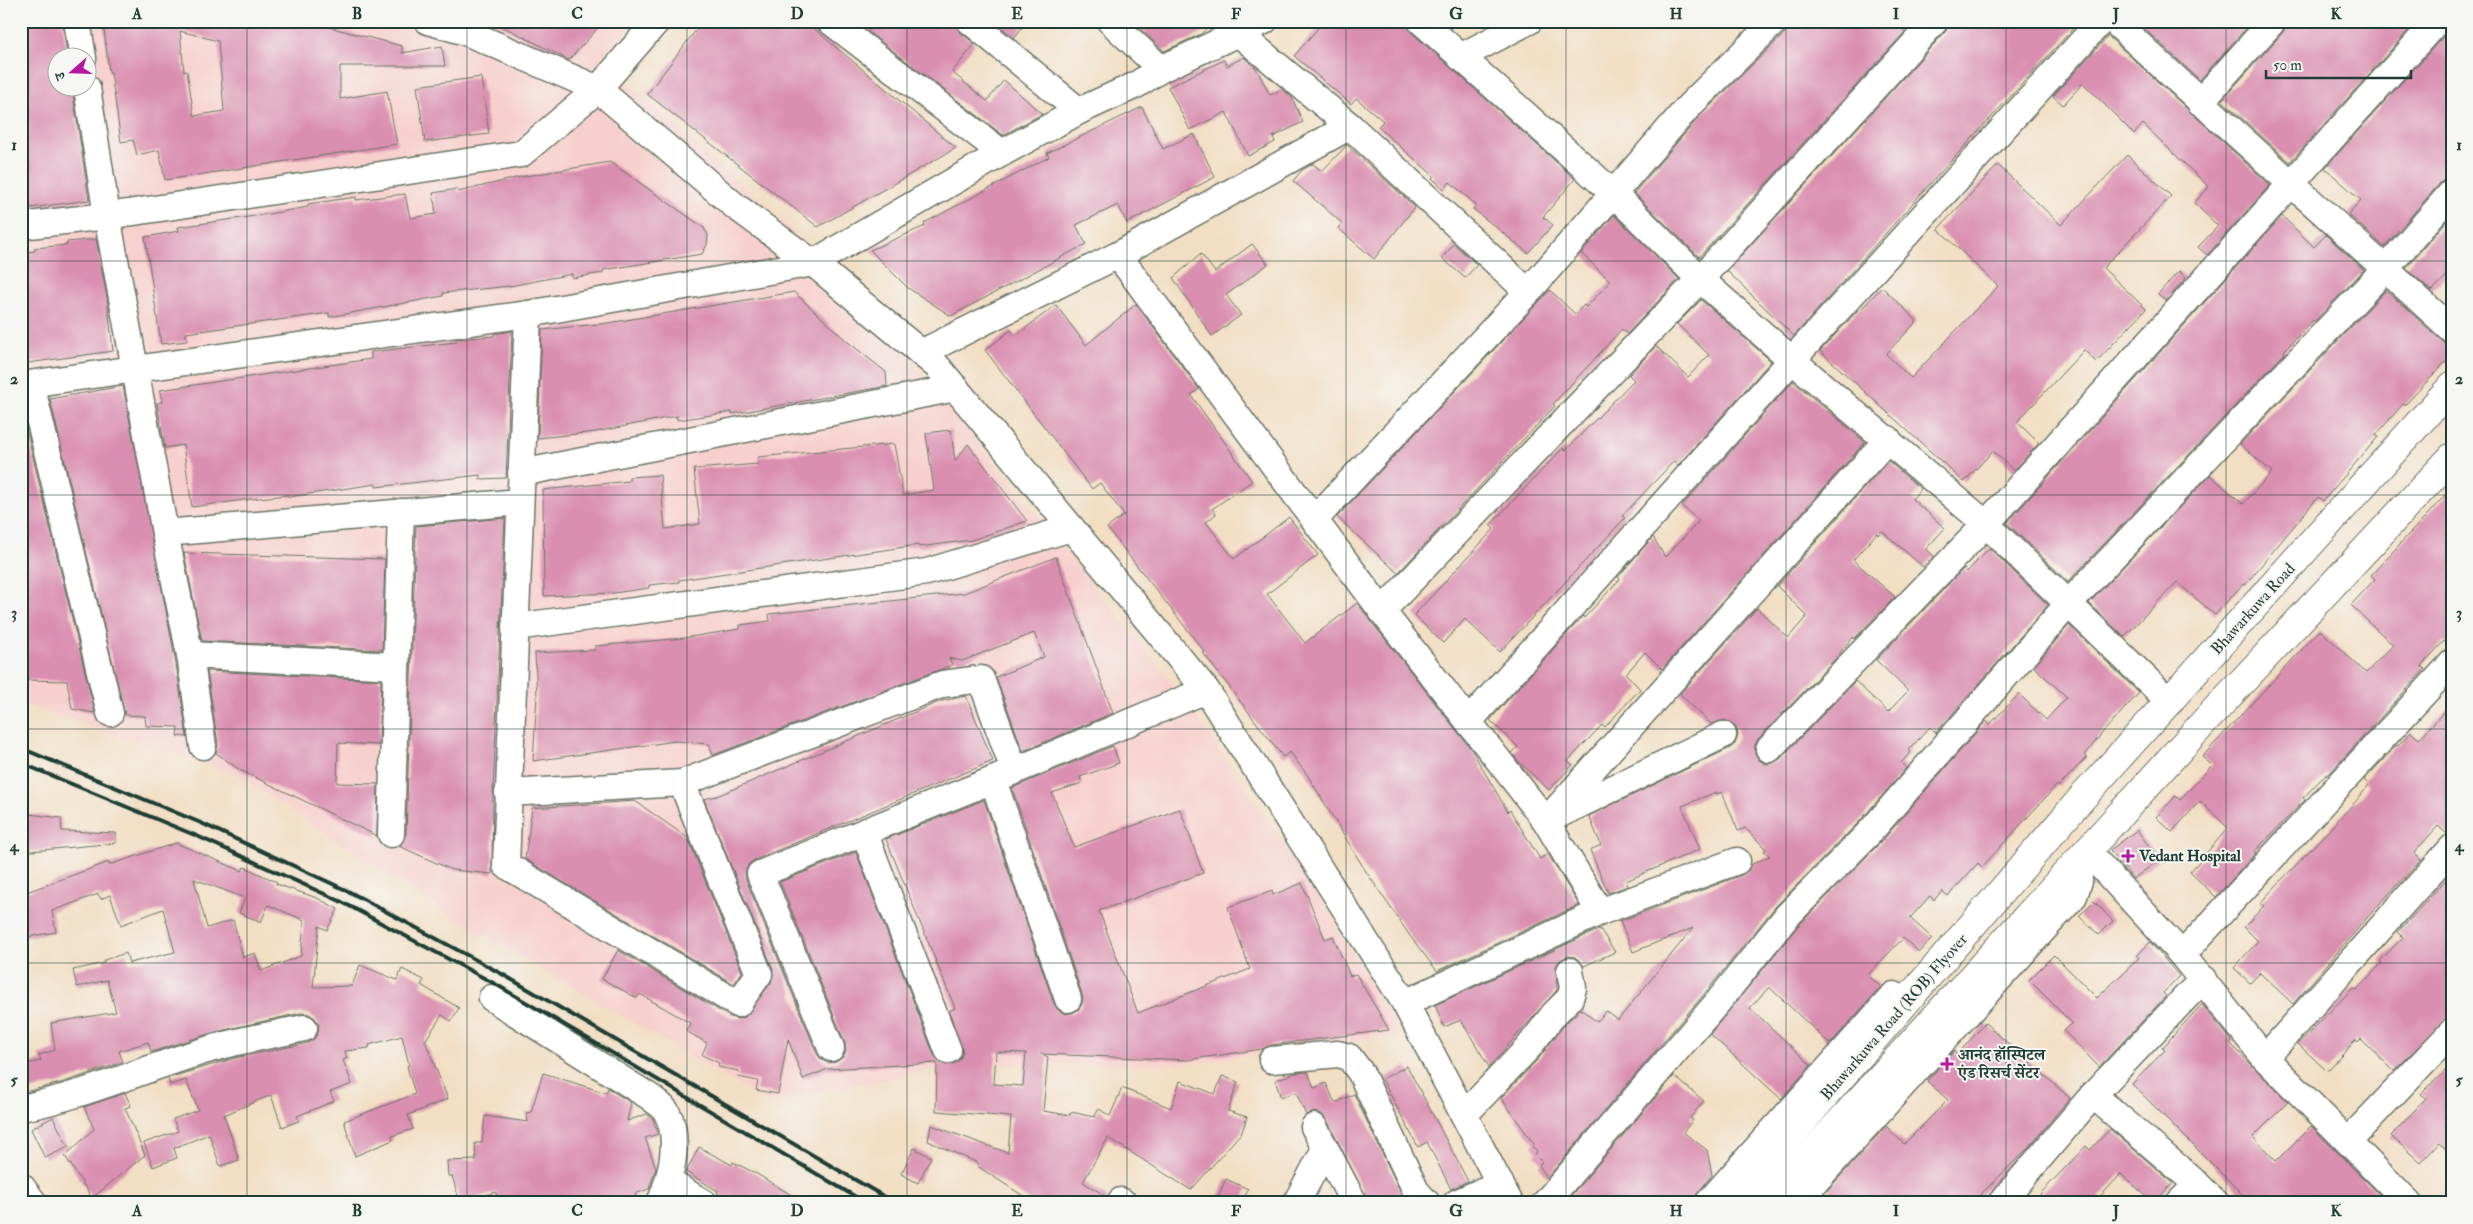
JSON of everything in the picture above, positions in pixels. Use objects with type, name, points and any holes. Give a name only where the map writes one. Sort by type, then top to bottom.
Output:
[{"type":"main road","name":"Bhawarkuwa Road","points":[[2055,832],[2452,386]]},
{"type":"main road","points":[[2076,864],[2207,719],[2452,457]]},
{"type":"main road","name":"Bhawarkuwa Road (ROB) Flyover","points":[[1732,1203],[2055,832]]},
{"type":"main road","name":"Bhawarkuwa Road (ROB) Flyover","points":[[1766,1203],[2076,864]]},
{"type":"street","points":[[78,21],[82,48]]},
{"type":"street","points":[[428,21],[466,32],[598,90],[735,206],[813,263],[937,366],[1206,690],[1405,1003],[1505,1193],[1456,1203]]},
{"type":"street","points":[[21,226],[107,216],[521,154],[598,90],[657,21]]},
{"type":"street","points":[[970,21],[1079,111]]},
{"type":"street","points":[[1110,21],[1161,69]]},
{"type":"street","points":[[110,713],[26,384],[528,314],[813,263],[1002,153],[1079,111],[1136,85],[1231,28],[1264,21]]},
{"type":"street","points":[[1420,21],[1613,192],[1700,279],[1792,360],[1888,439],[1986,524],[2170,702]]},
{"type":"street","points":[[1460,57],[1529,21]]},
{"type":"street","points":[[1315,519],[1528,292],[1689,106],[1775,21]]},
{"type":"street","points":[[1382,611],[1700,279],[1935,21]]},
{"type":"street","points":[[1469,721],[1792,360],[2101,21]]},
{"type":"street","points":[[2114,21],[2200,102],[2291,182],[2452,330]]},
{"type":"street","points":[[2200,102],[2273,21]]},
{"type":"street","points":[[1770,749],[1986,524],[2437,21]]},
{"type":"street","points":[[840,24],[1002,153]]},
{"type":"street","points":[[1231,28],[1350,126],[1528,292]]},
{"type":"street","points":[[89,98],[107,216],[164,534],[190,655],[203,746]]},
{"type":"street","points":[[921,353],[1118,256],[1350,126]]},
{"type":"street","points":[[1545,1203],[1717,1003],[1787,916],[1870,832],[2069,603],[2386,268],[2452,192]]},
{"type":"street","points":[[1118,256],[1382,611],[1546,821],[1600,912]]},
{"type":"street","points":[[528,314],[506,865],[738,1004],[759,974],[682,783]]},
{"type":"street","points":[[521,473],[956,388]]},
{"type":"street","points":[[1546,821],[1888,439]]},
{"type":"street","points":[[164,534],[520,502]]},
{"type":"street","points":[[390,834],[401,512]]},
{"type":"street","points":[[515,627],[927,572],[1071,528]]},
{"type":"street","points":[[190,655],[396,666]]},
{"type":"street","points":[[2182,954],[2452,663]]},
{"type":"street","points":[[508,793],[682,783],[943,684],[981,679],[1003,775],[1068,999]]},
{"type":"street","points":[[831,1048],[760,874],[1206,690]]},
{"type":"street","points":[[1546,821],[1723,734]]},
{"type":"street","points":[[864,832],[948,1050]]},
{"type":"street","points":[[1708,1203],[2029,842],[2055,832]]},
{"type":"street","points":[[2264,1058],[2452,848]]},
{"type":"street","points":[[1405,1003],[1600,912],[1737,861]]},
{"type":"street","points":[[2076,864],[2182,954],[2264,1058],[2409,1203]]},
{"type":"street","points":[[1796,1203],[2074,896],[2079,881],[2076,864]]},
{"type":"street","points":[[1464,1114],[1528,1048],[1570,998],[1573,988],[1570,971]]},
{"type":"street","points":[[2001,1203],[2093,1095],[2203,979]]},
{"type":"street","points":[[492,998],[650,1097],[666,1110],[674,1129],[665,1192],[704,1203]]},
{"type":"street","points":[[21,1108],[45,1104],[208,1049],[304,1028]]},
{"type":"street","points":[[2348,1141],[2452,1032]]},
{"type":"street","points":[[1272,1060],[1338,1054],[1349,1058],[1362,1073],[1416,1192],[1427,1203]]},
{"type":"street","points":[[2093,1095],[2197,1184],[2216,1203]]},
{"type":"street","points":[[1296,1203],[1320,1138],[1354,1203]]},
{"type":"street","points":[[2179,1203],[2197,1184]]},
{"type":"street","points":[[21,1186],[34,1203]]},
{"type":"shaded area","points":[[21,21],[633,21],[604,60],[832,267],[981,446],[1178,690],[1307,877],[1400,1035],[1177,1065],[962,1063],[769,1103],[442,910],[236,774],[21,704]]},
{"type":"building","points":[[21,21],[62,21],[66,48],[48,48],[48,98],[74,98],[89,200],[30,208],[21,130]]},
{"type":"building","points":[[103,21],[305,21],[402,46],[402,53],[442,46],[445,66],[340,66],[340,99],[387,91],[397,144],[165,180],[159,150],[137,155],[133,140],[121,142],[111,72],[109,72]],"holes":[[[180,31],[218,41],[224,111],[194,116],[187,71],[184,72]]]},
{"type":"building","points":[[492,21],[604,21],[569,60]]},
{"type":"building","points":[[703,21],[805,21],[956,148],[818,227],[647,94]]},
{"type":"building","points":[[877,21],[955,21],[960,32],[975,44],[952,72],[987,101],[1004,80],[1042,114],[1003,135],[868,32]]},
{"type":"building","points":[[994,21],[1027,21],[1014,38]]},
{"type":"building","points":[[1132,21],[1211,21],[1211,24],[1201,34],[1164,51]]},
{"type":"building","points":[[1324,21],[1406,21],[1411,32],[1575,179],[1543,217],[1553,225],[1528,253],[1473,209],[1476,205],[1450,182],[1444,189],[1432,178],[1434,176],[1378,127],[1383,121],[1356,98],[1351,104],[1294,56]]},
{"type":"building","points":[[1790,21],[1894,21],[1905,32],[1699,257],[1634,193],[1700,116],[1786,32]]},
{"type":"building","points":[[1950,21],[2080,21],[1794,336],[1727,271],[1946,31]]},
{"type":"building","points":[[2136,21],[2248,21],[2251,23],[2200,80]]},
{"type":"building","points":[[2288,21],[2416,22],[2290,162],[2222,100],[2284,31]]},
{"type":"building","points":[[2452,21],[2452,177],[2441,182],[2384,247],[2348,214],[2361,200],[2325,168],[2448,31]]},
{"type":"building","points":[[2108,36],[2270,185],[2207,255],[2198,247],[2218,226],[2194,203],[2209,187],[2143,124],[2134,134],[2083,83],[2063,105],[2053,96]]},
{"type":"building","points":[[1244,57],[1256,68],[1270,95],[1282,89],[1291,96],[1303,122],[1273,137],[1275,142],[1248,156],[1226,112],[1190,130],[1168,87],[1224,60],[1227,66]]},
{"type":"building","points":[[481,77],[489,134],[425,142],[417,86]]},
{"type":"building","points":[[1142,107],[1163,149],[1194,134],[1215,177],[1127,223],[1118,205],[1076,225],[1086,244],[951,316],[908,288],[870,250],[925,226],[924,223],[1049,157],[1047,153]]},
{"type":"building","points":[[1347,145],[1415,207],[1374,259],[1338,228],[1342,223],[1293,181],[1302,170],[1313,164],[1322,171]]},
{"type":"building","points":[[2127,155],[2171,196],[2103,268],[2146,309],[2096,362],[2084,350],[2017,422],[2039,443],[2014,471],[1993,451],[1964,482],[1820,351],[1882,287],[1917,321],[1886,354],[1911,378],[1998,286],[1938,229],[1998,165],[2061,225]]},
{"type":"building","points":[[610,162],[703,227],[708,235],[707,245],[702,254],[603,270],[603,273],[572,278],[572,274],[510,286],[443,293],[443,296],[329,317],[329,313],[186,333],[187,341],[161,344],[145,237],[179,231],[178,227],[269,214],[308,207],[308,204],[356,197],[356,200],[405,194],[410,218],[436,214],[433,193],[457,189],[458,192],[520,177]]},
{"type":"building","points":[[1614,215],[1679,279],[1627,334],[1622,329],[1553,404],[1555,406],[1398,573],[1337,517],[1550,290],[1575,314],[1584,305],[1586,307],[1609,283],[1610,281],[1581,253]]},
{"type":"building","points":[[2452,215],[2452,270],[2432,291],[2406,268]]},
{"type":"building","points":[[2282,216],[2314,247],[2326,235],[2364,270],[2314,322],[2313,320],[2284,351],[2285,353],[2068,582],[2007,523]]},
{"type":"building","points":[[96,239],[107,298],[113,351],[21,364],[21,252],[35,251],[35,248],[67,245],[67,242]]},
{"type":"building","points":[[1252,244],[1268,264],[1226,295],[1241,315],[1212,336],[1173,278],[1201,254],[1215,272]]},
{"type":"building","points":[[1454,244],[1477,265],[1465,278],[1442,258]]},
{"type":"building","points":[[2179,271],[2186,278],[2166,301],[2158,294]]},
{"type":"building","points":[[2386,290],[2442,341],[2452,345],[2452,355],[2405,405],[2404,403],[2376,435],[2378,437],[2323,501],[2318,497],[2245,585],[2243,584],[2215,615],[2177,582],[2124,637],[2089,603],[2210,475],[2243,504],[2272,472],[2240,444]]},
{"type":"building","points":[[794,292],[848,342],[886,372],[887,386],[732,414],[732,412],[677,420],[677,416],[595,432],[538,438],[542,330],[608,323]]},
{"type":"building","points":[[1701,300],[1771,361],[1678,465],[1674,461],[1622,516],[1625,518],[1500,652],[1465,619],[1443,643],[1414,615],[1494,529],[1490,525],[1563,448],[1565,451],[1634,380],[1629,375],[1656,346],[1688,377],[1709,355],[1677,324]]},
{"type":"building","points":[[1136,304],[1199,389],[1191,395],[1252,481],[1212,509],[1216,514],[1206,522],[1234,559],[1289,517],[1318,555],[1267,594],[1305,643],[1357,603],[1471,749],[1508,812],[1510,810],[1540,859],[1548,854],[1579,905],[1437,971],[1410,936],[1365,870],[1308,776],[1290,752],[1283,757],[1203,653],[1205,652],[1107,528],[1124,515],[1100,483],[1092,489],[985,350],[1011,330],[1015,336],[1056,305],[1086,345]]},
{"type":"building","points":[[512,331],[506,478],[480,479],[480,475],[376,487],[376,484],[289,497],[288,495],[192,507],[183,445],[165,448],[157,403],[162,402],[160,390],[371,359],[371,352],[456,342],[456,339],[494,336],[494,334]]},
{"type":"building","points":[[1793,381],[1865,442],[1662,669],[1645,652],[1626,674],[1640,689],[1605,727],[1602,725],[1568,761],[1573,765],[1549,790],[1516,759],[1512,753],[1518,747],[1490,720],[1583,616],[1584,618],[1620,579],[1618,577],[1653,537],[1665,557],[1699,521],[1682,506]]},
{"type":"building","points":[[123,386],[175,658],[187,737],[177,736],[178,727],[146,726],[145,716],[125,715],[50,399]]},
{"type":"building","points":[[21,408],[95,713],[72,709],[67,681],[25,680],[25,673],[21,673]]},
{"type":"building","points":[[951,430],[955,461],[968,444],[1027,521],[972,540],[919,547],[918,545],[679,580],[679,582],[649,585],[649,588],[614,593],[544,596],[543,490],[629,481],[629,477],[660,475],[665,529],[700,524],[694,469],[759,464],[758,457],[894,444],[903,495],[934,490],[926,433]]},
{"type":"building","points":[[1888,461],[1921,489],[1912,499],[1945,528],[1926,549],[1934,556],[1923,567],[1882,531],[1878,535],[1877,533],[1853,560],[1895,597],[1854,639],[1853,637],[1834,660],[1758,739],[1755,745],[1755,753],[1759,760],[1766,764],[1780,759],[1855,681],[1888,712],[1908,691],[1876,660],[1964,568],[1967,572],[1989,548],[2048,605],[1936,733],[1930,727],[1909,750],[1911,752],[1901,763],[1906,768],[1859,822],[1775,907],[1705,993],[1547,1178],[1539,1165],[1542,1162],[1535,1155],[1537,1152],[1532,1146],[1534,1144],[1501,1098],[1539,1058],[1565,1024],[1581,1009],[1597,1022],[1606,1011],[1618,1020],[1693,928],[1633,952],[1620,921],[1742,875],[1748,871],[1752,864],[1770,856],[1764,851],[1766,849],[1745,828],[1738,831],[1722,792],[1717,794],[1716,792],[1682,806],[1700,849],[1626,881],[1628,886],[1608,893],[1590,850],[1601,845],[1589,816],[1735,744],[1738,736],[1737,729],[1732,723],[1724,720],[1711,724],[1680,694],[1757,608],[1788,638],[1807,616],[1777,586]]},
{"type":"building","points":[[2452,488],[2452,648],[2444,641],[2421,666],[2425,669],[2328,775],[2326,774],[2303,798],[2305,800],[2254,852],[2256,853],[2216,897],[2190,872],[2228,828],[2200,801],[2172,832],[2156,817],[2176,796],[2180,800],[2212,765],[2202,757],[2320,630],[2366,673],[2393,645],[2351,605],[2375,579],[2371,575]]},
{"type":"building","points":[[505,518],[493,793],[492,874],[452,870],[399,846],[406,834],[416,526]]},
{"type":"building","points":[[184,553],[385,559],[382,650],[202,641]]},
{"type":"building","points":[[1056,557],[1113,713],[1023,751],[996,677],[1044,657],[1034,633],[962,661],[949,658],[952,665],[713,755],[709,744],[676,741],[533,761],[537,696],[535,653],[595,650],[595,646],[684,638],[740,629],[740,625],[770,621],[769,614],[964,593]]},
{"type":"building","points":[[2069,625],[2139,693],[2103,732],[2085,755],[2087,757],[2059,786],[2057,785],[1982,867],[1978,863],[1948,896],[1942,891],[1934,900],[1930,896],[1910,918],[1932,938],[1919,952],[1903,938],[1868,975],[1881,987],[1830,1044],[1769,987],[1750,1008],[1811,1065],[1781,1099],[1710,1034],[1798,926],[1881,842],[1986,721],[1990,724],[2019,694],[2046,720],[2067,697],[2034,667]]},
{"type":"building","points":[[207,671],[381,680],[379,745],[338,743],[337,783],[378,784],[377,836],[240,770],[216,753],[218,744]]},
{"type":"building","points":[[966,696],[993,761],[754,860],[745,871],[746,880],[817,1054],[822,1060],[828,1063],[836,1062],[843,1057],[846,1051],[845,1043],[780,882],[856,852],[934,1055],[938,1061],[945,1065],[954,1064],[960,1059],[963,1052],[949,1011],[955,1008],[886,839],[984,800],[1054,1004],[1058,1010],[1065,1014],[1079,1009],[1083,1002],[1082,994],[1012,788],[1113,746],[1119,763],[1080,777],[1082,783],[1052,793],[1074,847],[1180,809],[1203,873],[1099,911],[1138,1013],[1250,969],[1228,907],[1272,891],[1273,895],[1302,883],[1325,939],[1333,936],[1350,976],[1356,974],[1389,1030],[1271,1045],[1262,1049],[1187,1060],[1041,1054],[1048,1057],[1043,1111],[1070,1115],[1071,1112],[1094,1117],[1099,1109],[1110,1116],[1122,1088],[1171,1108],[1180,1081],[1215,1094],[1222,1076],[1238,1082],[1228,1111],[1247,1117],[1242,1132],[1191,1190],[1108,1138],[1083,1182],[1107,1197],[1107,1203],[1034,1203],[977,1166],[978,1163],[928,1141],[931,1125],[1008,1153],[1011,1117],[936,1111],[937,1063],[828,1069],[803,1079],[788,1039],[778,1094],[756,1090],[758,1081],[738,1077],[739,1071],[718,1067],[719,1063],[702,1055],[707,1043],[686,1031],[690,1023],[640,994],[637,998],[602,979],[618,950],[730,1017],[738,1019],[745,1017],[771,983],[773,969],[704,799],[717,796],[941,701]],"holes":[[[996,1052],[1026,1053],[1023,1086],[994,1084]]]},
{"type":"building","points":[[2452,703],[2452,833],[2447,834],[2438,826],[2414,853],[2421,860],[2373,911],[2293,1004],[2260,973],[2250,983],[2234,968],[2258,941],[2244,927],[2264,906],[2260,903],[2357,800],[2369,785],[2364,780],[2397,745],[2411,732],[2419,739]]},
{"type":"building","points":[[635,801],[688,838],[742,972],[734,984],[525,859],[532,808]]},
{"type":"building","points":[[21,813],[61,818],[62,831],[116,833],[116,843],[21,852]]},
{"type":"building","points":[[2137,830],[2159,860],[2133,879],[2110,850]]},
{"type":"building","points":[[176,843],[242,871],[244,867],[277,882],[276,884],[317,898],[338,909],[327,930],[319,926],[313,987],[352,986],[360,965],[397,980],[402,969],[424,980],[421,985],[459,1008],[451,1021],[442,1015],[425,1041],[448,1099],[408,1115],[413,1129],[392,1136],[393,1140],[355,1156],[344,1121],[415,1094],[407,1066],[409,1065],[402,1036],[369,1045],[369,1048],[345,1051],[347,1058],[343,1060],[352,1084],[330,1092],[334,1101],[297,1116],[299,1121],[282,1127],[271,1095],[224,1115],[239,1160],[220,1166],[209,1134],[174,1148],[177,1158],[153,1167],[144,1143],[178,1131],[173,1119],[198,1110],[186,1080],[170,1085],[168,1078],[235,1058],[308,1043],[318,1033],[319,1024],[309,1014],[301,1013],[215,1032],[151,1052],[148,1042],[119,1051],[123,1062],[64,1082],[21,1093],[21,1065],[41,1061],[39,1055],[55,1050],[51,1023],[116,1012],[107,980],[77,987],[73,970],[104,963],[104,960],[126,953],[129,963],[175,952],[163,909],[121,925],[110,895],[101,899],[98,894],[52,911],[56,932],[21,938],[21,894],[109,862],[109,865]],"holes":[[[194,879],[245,898],[239,913],[261,922],[268,905],[304,920],[301,956],[261,971],[255,953],[243,957],[233,920],[207,928]]]},
{"type":"building","points":[[2452,873],[2452,1013],[2394,1071],[2361,1039],[2358,1042],[2356,1040],[2327,1071],[2298,1044],[2353,988],[2356,990],[2382,963],[2380,961],[2403,937],[2398,932]]},
{"type":"building","points":[[2094,901],[2113,921],[2099,935],[2079,916]]},
{"type":"building","points":[[1600,929],[1615,952],[1584,966],[1575,957],[1567,956],[1560,960],[1556,966],[1557,990],[1489,1067],[1461,1020],[1444,1027],[1435,1005]]},
{"type":"building","points":[[2150,942],[2179,976],[2163,993],[2166,996],[2099,1067],[2064,1031],[2072,1023],[2029,980],[2054,955],[2097,998],[2139,958],[2137,956]]},
{"type":"building","points":[[2202,1004],[2232,1041],[2230,1043],[2288,1102],[2253,1137],[2276,1161],[2311,1126],[2388,1203],[2322,1203],[2315,1196],[2309,1203],[2251,1203],[2132,1084],[2165,1050],[2162,1048]]},
{"type":"building","points":[[1985,1023],[2070,1098],[2027,1149],[1972,1203],[1816,1203],[1886,1126],[1904,1144],[1948,1100],[1927,1081],[1954,1051],[1957,1055]]},
{"type":"building","points":[[2452,1064],[2452,1155],[2439,1143],[2421,1163],[2391,1136],[2426,1098],[2421,1094]]},
{"type":"building","points":[[1407,1066],[1468,1181],[1451,1189],[1427,1142],[1418,1147],[1382,1079]]},
{"type":"building","points":[[1308,1072],[1314,1088],[1326,1083],[1335,1103],[1354,1094],[1406,1203],[1369,1203],[1327,1120],[1322,1114],[1315,1112],[1306,1115],[1296,1092],[1281,1098],[1275,1080],[1295,1073]]},
{"type":"building","points":[[543,1073],[606,1093],[608,1088],[631,1103],[627,1121],[647,1114],[653,1119],[658,1134],[645,1138],[656,1168],[649,1189],[635,1194],[638,1203],[497,1203],[496,1192],[460,1203],[452,1176],[448,1176],[447,1161],[476,1160],[475,1143],[482,1143],[485,1116],[528,1122],[526,1113],[531,1112]]},
{"type":"building","points":[[1674,1076],[1704,1101],[1690,1118],[1693,1120],[1683,1132],[1707,1150],[1712,1175],[1690,1203],[1575,1203],[1569,1198]]},
{"type":"building","points":[[125,1093],[131,1106],[125,1108],[145,1155],[92,1198],[65,1156],[94,1129],[84,1107]]},
{"type":"building","points":[[53,1117],[68,1147],[45,1158],[31,1129]]},
{"type":"building","points":[[2110,1129],[2173,1183],[2154,1203],[2121,1174],[2094,1203],[2049,1203],[2040,1194],[2086,1146],[2090,1150]]},
{"type":"building","points":[[699,1147],[732,1165],[733,1162],[757,1174],[804,1203],[736,1203],[717,1193],[718,1191],[686,1172]]},
{"type":"building","points":[[914,1148],[931,1157],[918,1183],[901,1174]]},
{"type":"building","points":[[1226,1179],[1248,1189],[1242,1203],[1215,1203]]},
{"type":"railway","points":[[21,748],[201,823],[348,891],[502,974],[895,1203]]},
{"type":"railway","points":[[21,763],[197,836],[340,901],[497,985],[866,1203]]},
{"type":"place","name":"Vedant Hospital","points":[[2128,856]]},
{"type":"place","name":"आनंद हॉस्पिटल एंड रिसर्च सेंटर","points":[[1947,1064]]}]
